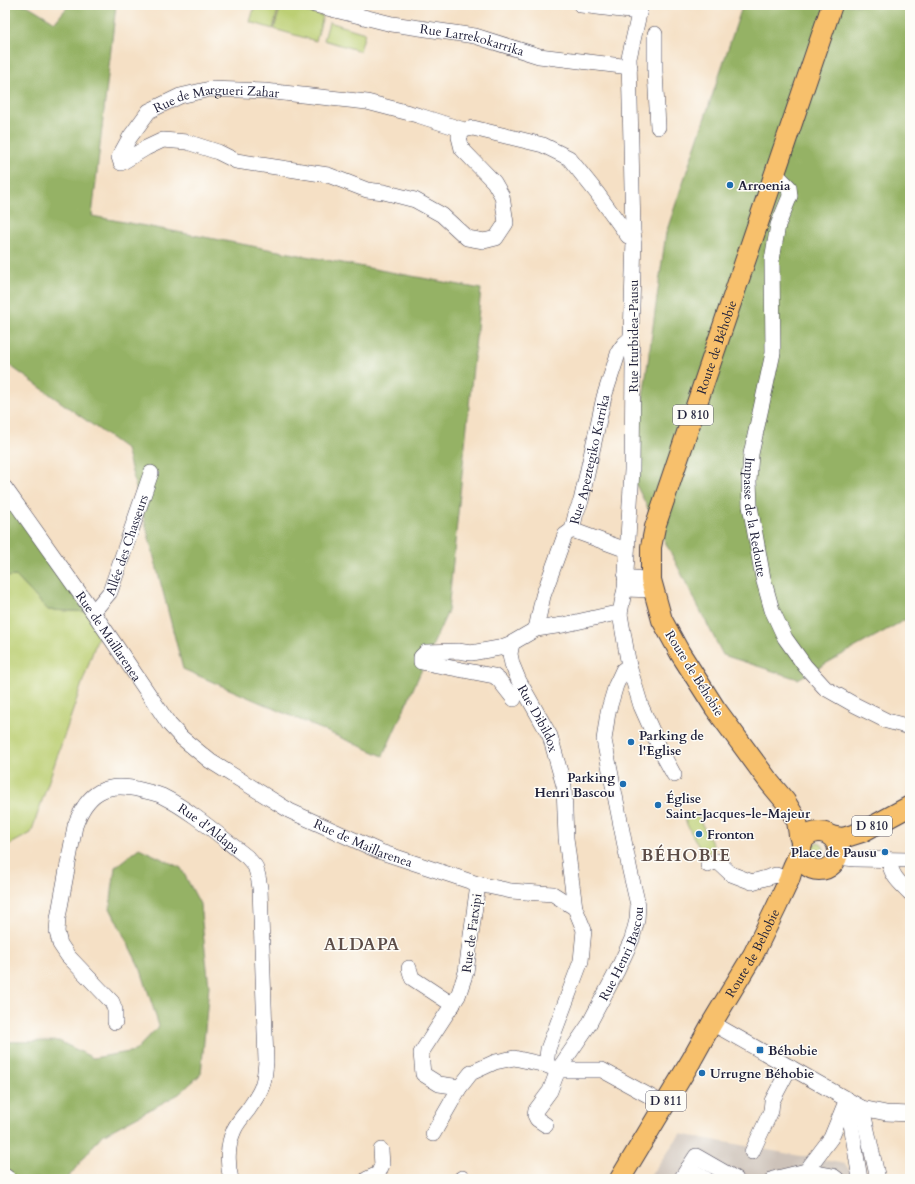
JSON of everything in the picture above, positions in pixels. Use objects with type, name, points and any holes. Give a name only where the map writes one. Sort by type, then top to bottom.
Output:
[{"type":"main road","name":"Route de Béhobie","points":[[801,849],[797,821],[785,801],[724,720],[680,653],[662,620],[652,585],[651,547],[655,527],[832,5]]},
{"type":"main road","name":"Route de Béhobie","points":[[785,801],[833,845]]},
{"type":"main road","name":"D 810","points":[[910,806],[862,832],[843,838],[833,845],[846,853],[880,837],[910,820]]},
{"type":"main road","points":[[789,880],[805,873],[824,869],[830,867],[834,863],[833,845],[820,832],[808,836],[804,840],[801,849],[802,858],[808,866],[818,870]]},
{"type":"main road","name":"Route de Behobie","points":[[714,1020],[753,955],[789,880],[801,849]]},
{"type":"main road","name":"D 811","points":[[620,1179],[664,1104],[691,1062],[714,1020]]},
{"type":"street","name":"Rue Larrekokarrika","points":[[315,5],[392,24],[475,36],[539,56],[630,69],[655,71]]},
{"type":"street","points":[[580,5],[640,9]]},
{"type":"street","name":"Rue Iturbidea-Pausu","points":[[640,9],[629,58],[634,239],[631,338],[633,364],[632,462],[625,583],[623,597],[616,614],[641,706],[662,753],[674,775]]},
{"type":"street","points":[[655,34],[655,71],[658,126]]},
{"type":"street","name":"Rue de Margueri Zahar","points":[[464,130],[460,137],[462,149],[494,182],[502,196],[506,223],[496,238],[484,241],[467,238],[442,214],[415,200],[384,192],[367,190],[328,175],[236,161],[218,152],[187,142],[163,140],[121,163],[119,157],[130,137],[149,111],[180,96],[210,89],[265,92],[367,102],[417,115],[464,130],[473,128],[543,145],[568,158],[597,193],[628,236],[634,239]]},
{"type":"street","name":"Impasse de la Redoute","points":[[774,176],[781,179],[789,187],[790,196],[778,226],[772,260],[773,353],[751,454],[749,481],[750,506],[763,578],[772,610],[785,638],[805,666],[825,688],[887,721],[910,727]]},
{"type":"street","name":"Rue Apeztegiko Karrika","points":[[536,628],[543,596],[566,535],[572,530],[576,513],[581,501],[604,397],[619,351],[631,338]]},
{"type":"street","name":"Allée des Chasseurs","points":[[92,612],[110,592],[151,473]]},
{"type":"street","name":"Rue de Maillarenea","points":[[5,488],[169,724],[182,738],[210,761],[290,810],[381,852],[478,884],[511,891],[552,894],[575,908]]},
{"type":"street","points":[[572,530],[627,549]]},
{"type":"street","points":[[625,583],[652,585]]},
{"type":"street","points":[[514,699],[494,676],[421,662],[421,657],[426,652],[458,651],[472,653],[499,648],[512,643],[536,628],[563,625],[616,614]]},
{"type":"street","name":"Rue Dibildox","points":[[512,643],[510,654],[512,664],[519,681],[550,736],[564,786],[566,838],[575,908]]},
{"type":"street","name":"Rue Henri Bascou","points":[[552,1067],[588,1026],[632,939],[637,920],[638,906],[604,740],[608,712],[616,685],[623,670],[629,666]]},
{"type":"street","name":"Rue d'Aldapa","points":[[115,1022],[115,1010],[112,1002],[68,956],[60,944],[57,932],[58,918],[74,826],[79,814],[92,797],[103,790],[114,787],[127,787],[161,795],[184,810],[248,857],[255,866],[258,876],[266,1062],[265,1075],[258,1096],[234,1131],[228,1158],[231,1179]]},
{"type":"street","points":[[833,845],[855,859],[910,860]]},
{"type":"street","points":[[889,860],[890,869],[893,875],[910,893]]},
{"type":"street","points":[[708,865],[717,861],[731,874],[752,882],[776,874],[789,880]]},
{"type":"street","name":"Rue de Fatxipi","points":[[460,1087],[439,1084],[423,1074],[421,1053],[458,996],[466,972],[478,884]]},
{"type":"street","points":[[546,1125],[537,1119],[535,1115],[536,1110],[550,1091],[552,1067],[548,1049],[581,961],[584,930],[575,908]]},
{"type":"street","points":[[409,968],[412,978],[453,1005]]},
{"type":"street","points":[[714,1020],[790,1067],[862,1108],[886,1113],[910,1114]]},
{"type":"street","points":[[433,1134],[460,1087],[471,1073],[495,1062],[514,1058],[552,1067],[602,1070],[664,1104]]},
{"type":"street","points":[[752,1152],[771,1111],[772,1101],[790,1067]]},
{"type":"street","points":[[806,1171],[831,1138],[847,1099]]},
{"type":"street","points":[[847,1099],[860,1179]]},
{"type":"street","points":[[862,1108],[878,1179]]},
{"type":"street","points":[[367,1179],[378,1174],[382,1165],[381,1150]]},
{"type":"street","points":[[706,1179],[685,1173],[696,1156],[736,1179]]},
{"type":"street","points":[[773,1179],[806,1171],[833,1176],[837,1179]]},
{"type":"street","points":[[5,1176],[9,1179]]},
{"type":"shaded area","points":[[680,1134],[845,1164],[856,1179],[648,1179]]},
{"type":"green space","points":[[5,5],[27,5],[55,22],[69,5],[116,5],[92,216],[481,289],[448,611],[383,756],[183,669],[126,449],[5,362]]},
{"type":"green space","points":[[255,5],[279,5],[273,29],[250,22]]},
{"type":"green space","points":[[281,5],[323,16],[316,41],[274,29]]},
{"type":"green space","points":[[742,5],[910,5],[910,617],[798,679],[723,655],[632,477],[666,233]]},
{"type":"green space","points":[[329,22],[365,33],[360,51],[324,40]]},
{"type":"green space","points":[[5,488],[93,612],[48,610],[16,576],[5,577]]},
{"type":"green space","points":[[16,576],[48,610],[93,612],[102,625],[31,833],[5,847],[5,577]]},
{"type":"green space","name":"Fronton","points":[[696,813],[715,849],[703,855],[684,819]]},
{"type":"green space","points":[[817,843],[822,845],[824,850],[822,855],[817,857],[812,855],[810,850],[812,845]]},
{"type":"green space","points":[[139,848],[181,868],[200,904],[209,986],[201,1074],[179,1094],[101,1136],[67,1179],[5,1178],[5,1042],[59,1041],[93,1058],[135,1051],[159,1026],[141,970],[110,908],[115,867]]},
{"type":"place","name":"Arroenia","points":[[730,185]]},
{"type":"place","name":"Parking de l'Eglise","points":[[631,742]]},
{"type":"place","name":"Parking Henri Bascou","points":[[623,784]]},
{"type":"place","name":"Église Saint-Jacques-le-Majeur","points":[[658,805]]},
{"type":"place","name":"Fronton","points":[[699,834]]},
{"type":"place","name":"Place de Pausu","points":[[885,852]]},
{"type":"place","name":"Béhobie","points":[[760,1050]]},
{"type":"place","name":"Urrugne Béhobie","points":[[702,1073]]},
{"type":"district","name":"BÉHOBIE","points":[[686,855]]},
{"type":"district","name":"ALDAPA","points":[[362,944]]}]
